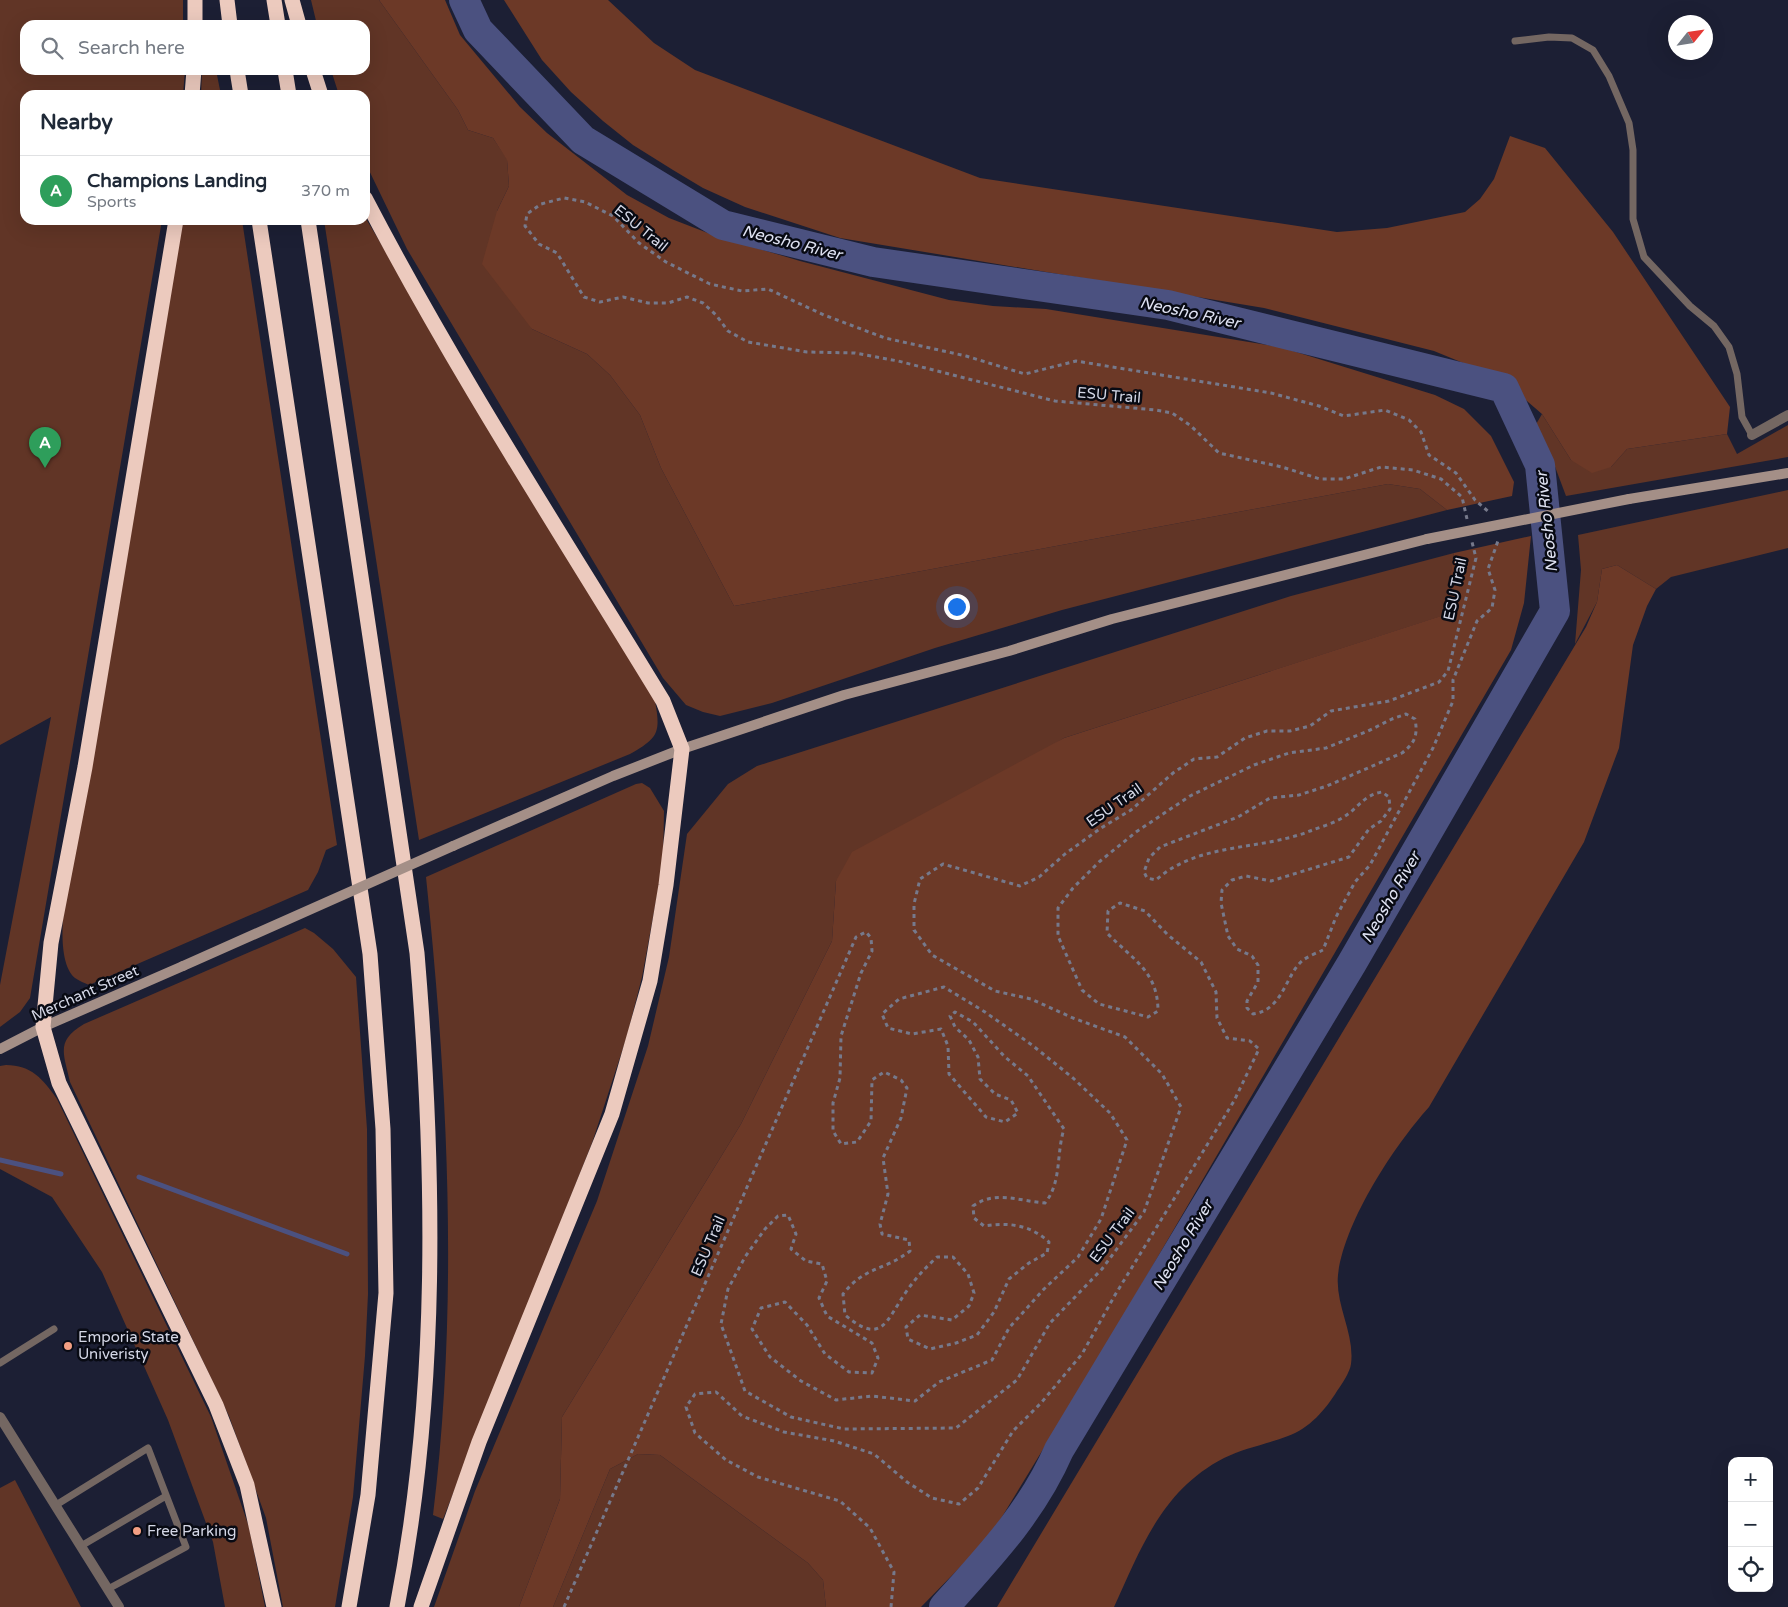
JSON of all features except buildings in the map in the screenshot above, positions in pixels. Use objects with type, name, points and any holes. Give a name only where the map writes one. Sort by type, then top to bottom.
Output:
[{"type":"highway","points":[[195,0],[196,20]]},
{"type":"highway","points":[[226,0],[229,20]]},
{"type":"highway","points":[[274,0],[277,20]]},
{"type":"highway","points":[[292,0],[298,20]]},
{"type":"highway","points":[[192,90],[194,75]]},
{"type":"highway","points":[[238,75],[240,90]]},
{"type":"highway","points":[[286,75],[288,90]]},
{"type":"highway","points":[[315,75],[319,90]]},
{"type":"highway","points":[[370,208],[398,262],[467,380],[663,701],[682,749],[666,885],[650,981],[612,1114],[479,1442],[421,1607]]},
{"type":"highway","points":[[175,225],[85,767],[51,944],[43,1027],[59,1083],[216,1405],[247,1485],[274,1607]]},
{"type":"highway","points":[[260,225],[370,954],[383,1129],[386,1293],[368,1495],[349,1607]]},
{"type":"highway","points":[[309,225],[417,952],[425,1056],[429,1212],[427,1382],[418,1463],[397,1607]]},
{"type":"main road","name":"Merchant Street","points":[[0,1049],[43,1027],[613,776],[682,749],[844,694],[1009,651],[1112,619],[1427,539],[1629,499],[1788,473]]},
{"type":"street","points":[[1752,436],[1788,415]]},
{"type":"street","points":[[0,1417],[119,1607]]},
{"type":"lane","points":[[1515,41],[1549,37],[1572,38],[1593,50],[1609,76],[1628,123],[1632,150],[1633,219],[1644,257],[1690,306],[1714,326],[1729,347],[1737,374],[1742,417],[1752,436]]},
{"type":"lane","points":[[0,1363],[54,1329]]},
{"type":"lane","points":[[56,1505],[148,1448],[186,1547],[108,1589]]},
{"type":"lane","points":[[81,1546],[166,1496]]},
{"type":"path","name":"ESU Trail","points":[[1468,523],[1462,496],[1441,479],[1413,470],[1381,467],[1344,479],[1320,479],[1282,466],[1219,453],[1191,426],[1172,414],[1156,410],[1055,401],[898,361],[855,353],[807,352],[748,342],[728,331],[716,315],[703,303],[687,297],[668,303],[648,303],[623,297],[600,302],[592,300],[584,297],[557,254],[540,244],[525,226],[527,214],[541,204],[564,198],[586,202],[613,216],[639,244],[666,262],[710,284],[742,292],[768,289],[824,315],[885,338],[966,356],[1025,374],[1076,360],[1271,393],[1319,406],[1344,416],[1358,412],[1385,410],[1409,420],[1421,432],[1429,455],[1456,473],[1475,500],[1491,514]]},
{"type":"path","name":"ESU Trail","points":[[891,1607],[894,1572],[870,1528],[840,1501],[758,1477],[726,1460],[695,1433],[686,1407],[696,1394],[716,1392],[742,1416],[784,1432],[834,1441],[874,1454],[907,1482],[932,1498],[959,1504],[978,1488],[1013,1431],[1041,1403],[1082,1354],[1115,1295],[1234,1101],[1259,1049],[1250,1041],[1227,1038],[1218,1018],[1216,992],[1201,962],[1168,935],[1145,911],[1120,903],[1108,911],[1107,933],[1145,967],[1158,992],[1158,1011],[1148,1017],[1099,1004],[1082,990],[1072,971],[1058,936],[1058,908],[1073,888],[1099,862],[1190,796],[1254,765],[1289,753],[1326,748],[1406,714],[1415,719],[1417,728],[1413,745],[1402,753],[1327,786],[1299,795],[1270,798],[1238,817],[1160,847],[1149,858],[1144,872],[1147,878],[1156,880],[1170,868],[1196,857],[1297,836],[1342,818],[1371,793],[1382,792],[1389,796],[1390,809],[1381,820],[1369,829],[1349,857],[1271,881],[1246,876],[1232,880],[1222,890],[1221,903],[1228,936],[1237,949],[1252,956],[1258,965],[1258,982],[1247,1001],[1247,1008],[1253,1014],[1260,1013],[1272,1005],[1302,961],[1323,950],[1336,917],[1355,882],[1370,865],[1433,748],[1453,701],[1453,680],[1477,621],[1492,608],[1495,590],[1488,569],[1499,539],[1496,531]]},
{"type":"path","name":"ESU Trail","points":[[564,1607],[856,937],[866,932],[870,938],[872,951],[860,973],[841,1036],[840,1078],[833,1103],[833,1131],[841,1144],[857,1142],[871,1121],[872,1080],[884,1072],[902,1080],[907,1088],[901,1118],[883,1158],[888,1194],[880,1224],[882,1234],[909,1240],[910,1251],[897,1260],[866,1272],[854,1280],[843,1294],[845,1315],[861,1328],[877,1329],[886,1324],[924,1269],[937,1257],[953,1257],[968,1274],[974,1293],[969,1306],[952,1320],[920,1315],[906,1327],[908,1339],[930,1349],[956,1343],[977,1335],[994,1312],[1009,1279],[1029,1263],[1047,1253],[1049,1242],[1035,1229],[1000,1224],[984,1226],[974,1218],[973,1206],[984,1198],[1003,1197],[1045,1203],[1053,1193],[1057,1180],[1059,1146],[1064,1129],[1028,1076],[1005,1056],[973,1022],[955,1012],[950,1016],[955,1028],[969,1040],[978,1057],[980,1079],[995,1094],[1011,1100],[1018,1113],[1004,1122],[986,1117],[949,1074],[948,1046],[942,1029],[912,1034],[888,1028],[882,1014],[899,999],[944,987],[985,1012],[1032,1045],[1073,1078],[1110,1113],[1127,1140],[1101,1219],[1078,1257],[1044,1289],[1010,1328],[992,1360],[939,1382],[914,1401],[872,1396],[836,1400],[801,1381],[770,1357],[752,1329],[762,1308],[785,1302],[807,1325],[825,1354],[849,1372],[872,1373],[878,1358],[872,1343],[827,1316],[819,1298],[827,1281],[822,1264],[806,1261],[792,1249],[796,1234],[788,1215],[778,1216],[765,1229],[745,1257],[728,1289],[721,1324],[746,1391],[791,1417],[844,1429],[956,1428],[1017,1380],[1050,1323],[1102,1269],[1144,1212],[1181,1107],[1162,1074],[1125,1037],[1073,1018],[1031,999],[995,991],[932,955],[914,930],[914,904],[920,879],[943,864],[1020,886],[1039,877],[1065,854],[1101,828],[1131,810],[1173,774],[1194,759],[1217,756],[1245,738],[1267,731],[1290,731],[1310,726],[1331,711],[1389,701],[1439,682],[1448,671],[1476,558],[1472,540]]},
{"type":"shaded area","points":[[0,0],[183,0],[183,20],[20,20],[20,75],[185,75],[183,90],[20,90],[20,225],[161,225],[30,998],[20,1012],[0,1027],[0,985],[51,717],[0,745]]},
{"type":"shaded area","points":[[311,0],[379,0],[458,110],[468,130],[493,138],[507,159],[509,186],[497,211],[532,329],[587,354],[610,375],[640,415],[661,468],[734,606],[1388,484],[1420,489],[1447,510],[1062,610],[935,648],[772,703],[720,716],[686,705],[663,678],[407,249],[370,172],[370,90],[337,90],[333,75],[370,75],[370,20],[316,20]]},
{"type":"shaded area","points":[[379,0],[445,0],[460,35],[520,107],[547,133],[627,195],[669,218],[713,235],[800,261],[949,300],[993,306],[1046,309],[1280,347],[1435,395],[1464,409],[1491,436],[1514,482],[1512,496],[1447,510],[1420,489],[1388,484],[734,606],[661,468],[640,415],[610,375],[587,354],[532,329],[482,264],[497,211],[509,186],[507,160],[493,138],[468,130],[458,110]]},
{"type":"shaded area","points":[[504,0],[608,0],[654,43],[695,70],[980,178],[1337,232],[1387,228],[1465,212],[1480,199],[1494,179],[1510,136],[1545,148],[1613,232],[1730,407],[1727,434],[1627,449],[1611,467],[1592,473],[1571,460],[1542,414],[1514,390],[1473,367],[1434,351],[1264,308],[840,238],[745,207],[703,188],[673,170],[633,145],[603,121],[571,92],[542,60]]},
{"type":"shaded area","points":[[202,75],[217,75],[220,90],[201,90]]},
{"type":"shaded area","points":[[180,225],[243,225],[337,845],[326,850],[318,872],[308,890],[89,985],[75,978],[67,966],[63,949],[63,918]]},
{"type":"shaded area","points":[[325,225],[370,225],[655,701],[657,712],[657,728],[652,739],[630,754],[419,840]]},
{"type":"shaded area","points":[[1542,414],[1571,460],[1611,467],[1627,449],[1727,434],[1737,454],[1788,425],[1788,457],[1566,496],[1554,464],[1535,426]]},
{"type":"shaded area","points":[[1788,490],[1788,548],[1671,577],[1656,589],[1617,565],[1602,569],[1597,602],[1575,644],[1581,570],[1578,535]]},
{"type":"shaded area","points":[[1531,536],[1524,603],[1511,650],[1110,1339],[997,1525],[971,1556],[921,1607],[826,1607],[823,1580],[808,1563],[660,1455],[638,1454],[610,1469],[553,1607],[519,1607],[560,1499],[562,1417],[741,1124],[832,941],[836,881],[852,852],[1064,738],[1444,615],[1454,553]]},
{"type":"shaded area","points":[[1454,553],[1445,615],[1064,738],[836,881],[832,941],[741,1124],[562,1417],[560,1499],[519,1607],[434,1607],[475,1491],[597,1201],[648,1046],[669,957],[687,834],[728,784],[757,766],[1291,596]]},
{"type":"shaded area","points":[[1617,565],[1656,589],[1647,606],[1633,645],[1619,748],[1584,842],[1429,1107],[1386,1163],[1360,1209],[1342,1254],[1338,1275],[1339,1297],[1350,1342],[1351,1364],[1333,1398],[1303,1429],[1224,1458],[1184,1486],[1156,1522],[1144,1542],[1114,1607],[997,1607],[1586,627],[1597,602],[1602,569]]},
{"type":"shaded area","points":[[642,783],[650,788],[664,811],[663,863],[642,977],[627,1036],[592,1143],[443,1519],[433,1515],[446,1356],[448,1196],[440,1036],[426,877]]},
{"type":"shaded area","points":[[305,928],[333,949],[356,977],[367,1129],[368,1294],[365,1356],[353,1497],[335,1607],[283,1607],[266,1518],[229,1416],[70,1082],[64,1056],[65,1042],[75,1030],[84,1024]]},
{"type":"shaded area","points":[[6,1065],[23,1068],[36,1074],[57,1099],[211,1417],[249,1527],[265,1607],[225,1607],[213,1542],[168,1420],[102,1272],[52,1197],[0,1169],[0,1066]]},
{"type":"shaded area","points":[[638,1454],[660,1455],[808,1563],[823,1580],[826,1607],[553,1607],[610,1469]]},
{"type":"shaded area","points":[[15,1480],[81,1607],[0,1607],[0,1488]]},
{"type":"waterway","name":"Neosho River","points":[[464,0],[478,30],[583,140],[723,225],[873,262],[1168,305],[1504,388],[1540,465],[1555,611],[1352,963],[1059,1450],[1036,1494],[1008,1533],[944,1607]]},
{"type":"waterway","points":[[0,1160],[61,1174]]},
{"type":"waterway","points":[[139,1177],[347,1254]]},
{"type":"place","name":"Champions Landing","points":[[45,468]]},
{"type":"place","name":"Emporia State Univeristy","points":[[68,1346]]},
{"type":"place","name":"Free Parking","points":[[137,1531]]}]
